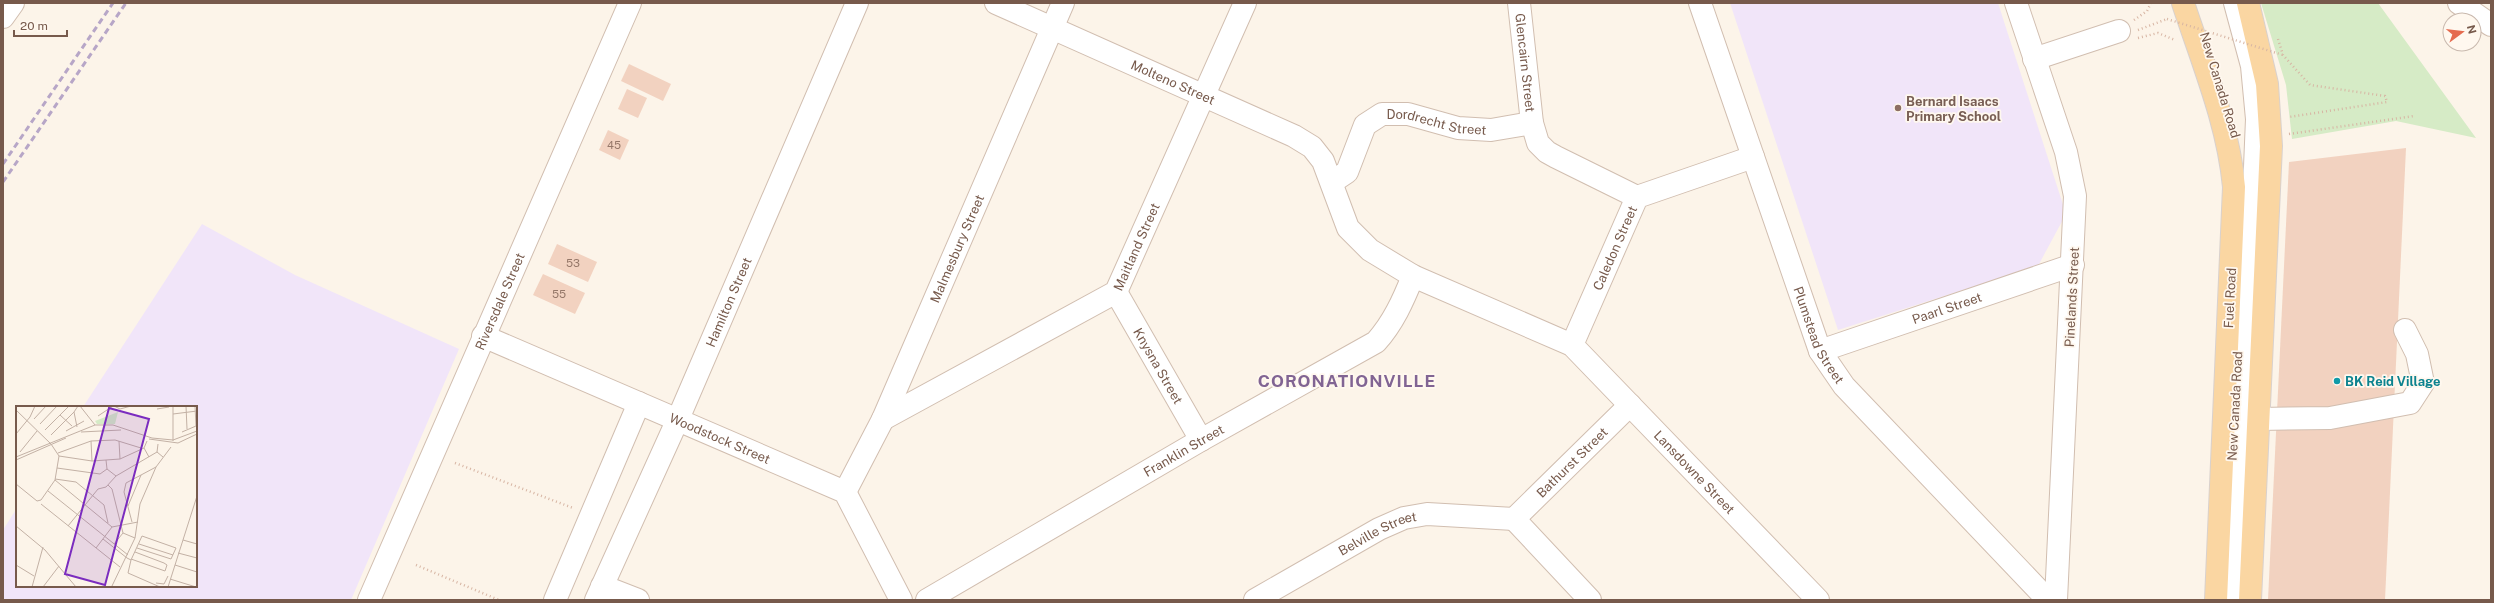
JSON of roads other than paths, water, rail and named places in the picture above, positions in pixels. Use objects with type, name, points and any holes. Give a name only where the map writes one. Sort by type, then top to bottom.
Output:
[{"type":"main road","name":"Fuel Road","points":[[2183,3],[2200,50],[2228,141],[2234,187],[2216,600]]},
{"type":"main road","points":[[2248,3],[2263,61],[2270,126],[2250,600]]},
{"type":"street","points":[[3,17],[12,3]]},
{"type":"street","name":"Riversdale Street","points":[[368,600],[630,3]]},
{"type":"street","name":"Hamilton Street","points":[[599,593],[678,419],[857,3]]},
{"type":"street","name":"Molteno Street","points":[[996,3],[1294,136],[1312,147],[1323,161],[1332,182]]},
{"type":"street","name":"Malmesbury Street","points":[[845,492],[883,419],[1063,3]]},
{"type":"street","name":"Maitland Street","points":[[883,419],[1116,292],[1245,3]]},
{"type":"street","name":"Glencairn Street","points":[[1519,3],[1532,123]]},
{"type":"street","name":"Plumstead Street","points":[[1700,3],[1820,351],[1844,386],[2048,600]]},
{"type":"street","name":"Pinelands Street","points":[[2016,3],[2072,177],[2075,196],[2073,265],[2056,600]]},
{"type":"street","name":"New Canada Road","points":[[2194,3],[2232,117],[2242,160],[2244,184],[2226,600]]},
{"type":"street","name":"New Canada Road","points":[[2235,3],[2252,66],[2257,119],[2237,600]]},
{"type":"street","points":[[2459,3],[2491,25]]},
{"type":"street","points":[[2034,59],[2127,34]]},
{"type":"street","name":"Dordrecht Street","points":[[1332,182],[1346,172],[1365,125],[1382,114],[1408,114],[1458,128],[1491,130],[1532,123]]},
{"type":"street","points":[[1532,123],[1538,142],[1547,152],[1637,197]]},
{"type":"street","name":"Caledon Street","points":[[1572,345],[1637,197],[1753,157]]},
{"type":"street","points":[[1332,182],[1348,228],[1370,250],[1413,276],[1572,345]]},
{"type":"street","name":"Paarl Street","points":[[1820,351],[2073,265]]},
{"type":"street","name":"Franklin Street","points":[[927,600],[1201,440],[1376,342],[1388,329],[1400,308],[1413,276]]},
{"type":"street","name":"Knysna Street","points":[[1116,292],[1201,440]]},
{"type":"street","points":[[2258,419],[2330,418],[2410,403],[2423,383],[2417,354],[2404,330]]},
{"type":"street","name":"Woodstock Street","points":[[483,336],[845,492]]},
{"type":"street","name":"Lansdowne Street","points":[[1572,345],[1818,600]]},
{"type":"street","points":[[554,600],[639,402]]},
{"type":"street","name":"Bathurst Street","points":[[1514,519],[1630,405]]},
{"type":"street","points":[[845,492],[901,600]]},
{"type":"street","name":"Belville Street","points":[[1255,600],[1379,529],[1404,518],[1427,514],[1514,519]]},
{"type":"street","points":[[1514,519],[1590,600]]},
{"type":"street","points":[[599,593],[638,600]]},
{"type":"railway","points":[[3,164],[113,3]]},
{"type":"railway","points":[[3,182],[126,3]]},
{"type":"place","name":"Bernard Isaacs Primary School","points":[[1898,108]]},
{"type":"place","name":"BK Reid Village","points":[[2337,381]]},
{"type":"district","name":"CORONATIONVILLE","points":[[1347,381]]}]
